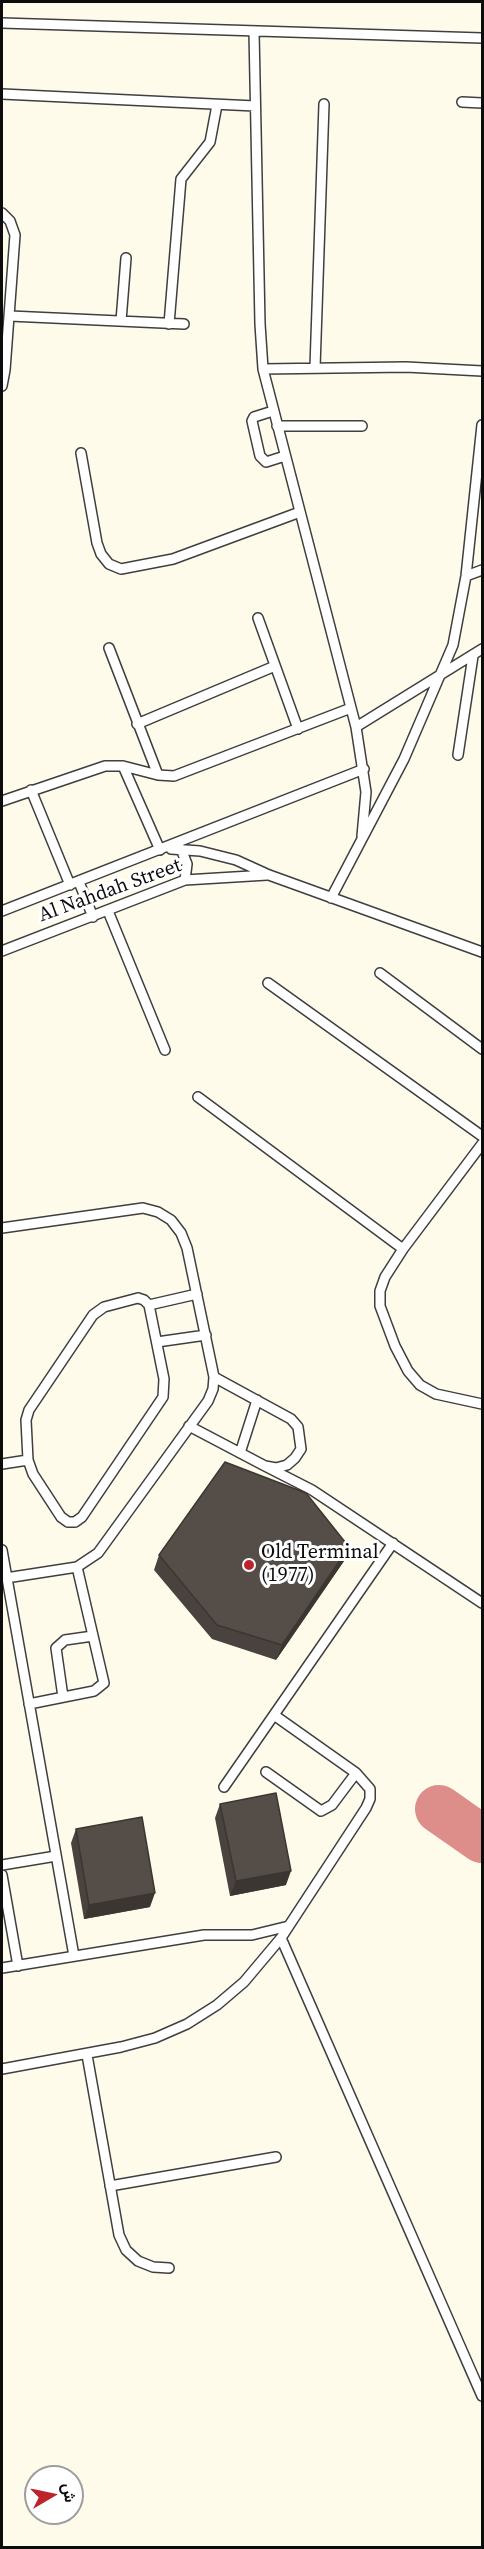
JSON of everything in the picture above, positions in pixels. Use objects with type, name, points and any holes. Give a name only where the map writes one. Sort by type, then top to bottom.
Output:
[{"type":"lane","points":[[2,23],[483,38]]},
{"type":"lane","points":[[254,32],[260,324],[264,369],[356,727],[366,792],[362,836]]},
{"type":"lane","points":[[2,94],[255,106]]},
{"type":"lane","points":[[462,102],[483,103]]},
{"type":"lane","points":[[315,368],[324,104]]},
{"type":"lane","points":[[169,324],[181,179],[210,142],[217,105]]},
{"type":"lane","points":[[2,213],[10,221],[15,235],[10,316],[2,386]]},
{"type":"lane","points":[[121,321],[126,258]]},
{"type":"lane","points":[[10,316],[184,324]]},
{"type":"lane","points":[[264,369],[406,367],[483,371]]},
{"type":"lane","points":[[273,411],[254,417],[252,421],[260,456],[266,462],[285,456]]},
{"type":"lane","points":[[331,898],[404,759],[453,645],[466,576],[483,425]]},
{"type":"lane","points":[[277,426],[362,426]]},
{"type":"lane","points":[[81,453],[97,543],[101,554],[110,564],[122,568],[173,559],[300,512]]},
{"type":"lane","points":[[466,576],[483,570]]},
{"type":"lane","points":[[258,618],[298,729]]},
{"type":"lane","points":[[109,648],[158,776]]},
{"type":"lane","points":[[356,727],[483,649]]},
{"type":"lane","points":[[458,755],[472,656]]},
{"type":"lane","points":[[138,724],[275,666]]},
{"type":"lane","points":[[2,801],[105,766],[123,766],[158,776],[174,776],[351,708]]},
{"type":"lane","points":[[123,766],[163,849],[181,849],[236,860],[269,875],[483,952]]},
{"type":"lane","name":"Al Nahdah Street","points":[[2,911],[364,769]]},
{"type":"lane","points":[[31,790],[74,883],[93,917]]},
{"type":"lane","points":[[181,849],[187,864],[185,880]]},
{"type":"lane","name":"Al Nahdah Street","points":[[2,951],[185,880],[269,875]]},
{"type":"lane","points":[[108,911],[165,1050]]},
{"type":"lane","points":[[380,973],[483,1049]]},
{"type":"lane","points":[[268,983],[483,1136]]},
{"type":"lane","points":[[198,1097],[403,1249]]},
{"type":"lane","points":[[483,1144],[403,1249],[385,1277],[380,1291],[380,1306],[395,1346],[408,1371],[420,1384],[436,1394],[483,1404]]},
{"type":"lane","points":[[2,1228],[127,1208],[143,1208],[158,1212],[171,1220],[181,1233],[197,1294],[214,1377],[213,1389],[208,1401],[98,1552],[77,1567],[6,1578]]},
{"type":"lane","points":[[148,1305],[197,1294]]},
{"type":"lane","points":[[132,1299],[144,1300],[148,1305],[157,1342],[164,1379],[163,1397],[82,1517],[75,1522],[68,1522],[61,1517],[38,1485],[28,1460],[26,1420],[29,1410],[93,1315],[104,1307],[132,1299]]},
{"type":"lane","points":[[157,1342],[206,1335]]},
{"type":"lane","points":[[214,1377],[291,1419],[298,1427],[302,1438],[301,1449],[295,1458],[287,1465],[276,1468],[265,1466]]},
{"type":"lane","points":[[240,1453],[257,1400]]},
{"type":"lane","points":[[189,1426],[312,1490],[483,1603]]},
{"type":"lane","points":[[2,1464],[28,1460]]},
{"type":"lane","points":[[224,1787],[393,1544]]},
{"type":"lane","points":[[2,1550],[74,1956]]},
{"type":"lane","points":[[29,1704],[94,1691],[104,1683],[77,1567]]},
{"type":"lane","points":[[63,1697],[56,1648],[65,1640],[93,1636]]},
{"type":"lane","points":[[2,2069],[87,2055],[155,2038],[187,2024],[217,2005],[244,1982],[281,1938],[370,1798],[370,1789],[356,1773],[274,1715]]},
{"type":"lane","points":[[266,1772],[321,1811],[332,1805],[356,1773]]},
{"type":"lane","points":[[2,1865],[56,1856]]},
{"type":"lane","points":[[2,1875],[18,1966]]},
{"type":"lane","points":[[2,1968],[204,1935],[252,1935],[289,1926]]},
{"type":"lane","points":[[281,1938],[483,2396]]},
{"type":"lane","points":[[87,2055],[119,2235],[126,2250],[138,2261],[153,2267],[169,2268]]},
{"type":"lane","points":[[110,2186],[276,2157]]},
{"type":"building","name":"Old Terminal (1977)","points":[[225,1462],[306,1493],[349,1547],[282,1645],[217,1625],[159,1555]]},
{"type":"building","points":[[276,1793],[291,1871],[236,1881],[220,1804]]},
{"type":"building","points":[[142,1817],[155,1893],[89,1905],[76,1829]]},
{"type":"taxiway","points":[[439,1809],[482,1839]]},
{"type":"place","name":"Old Terminal (1977)","points":[[249,1565]]}]
